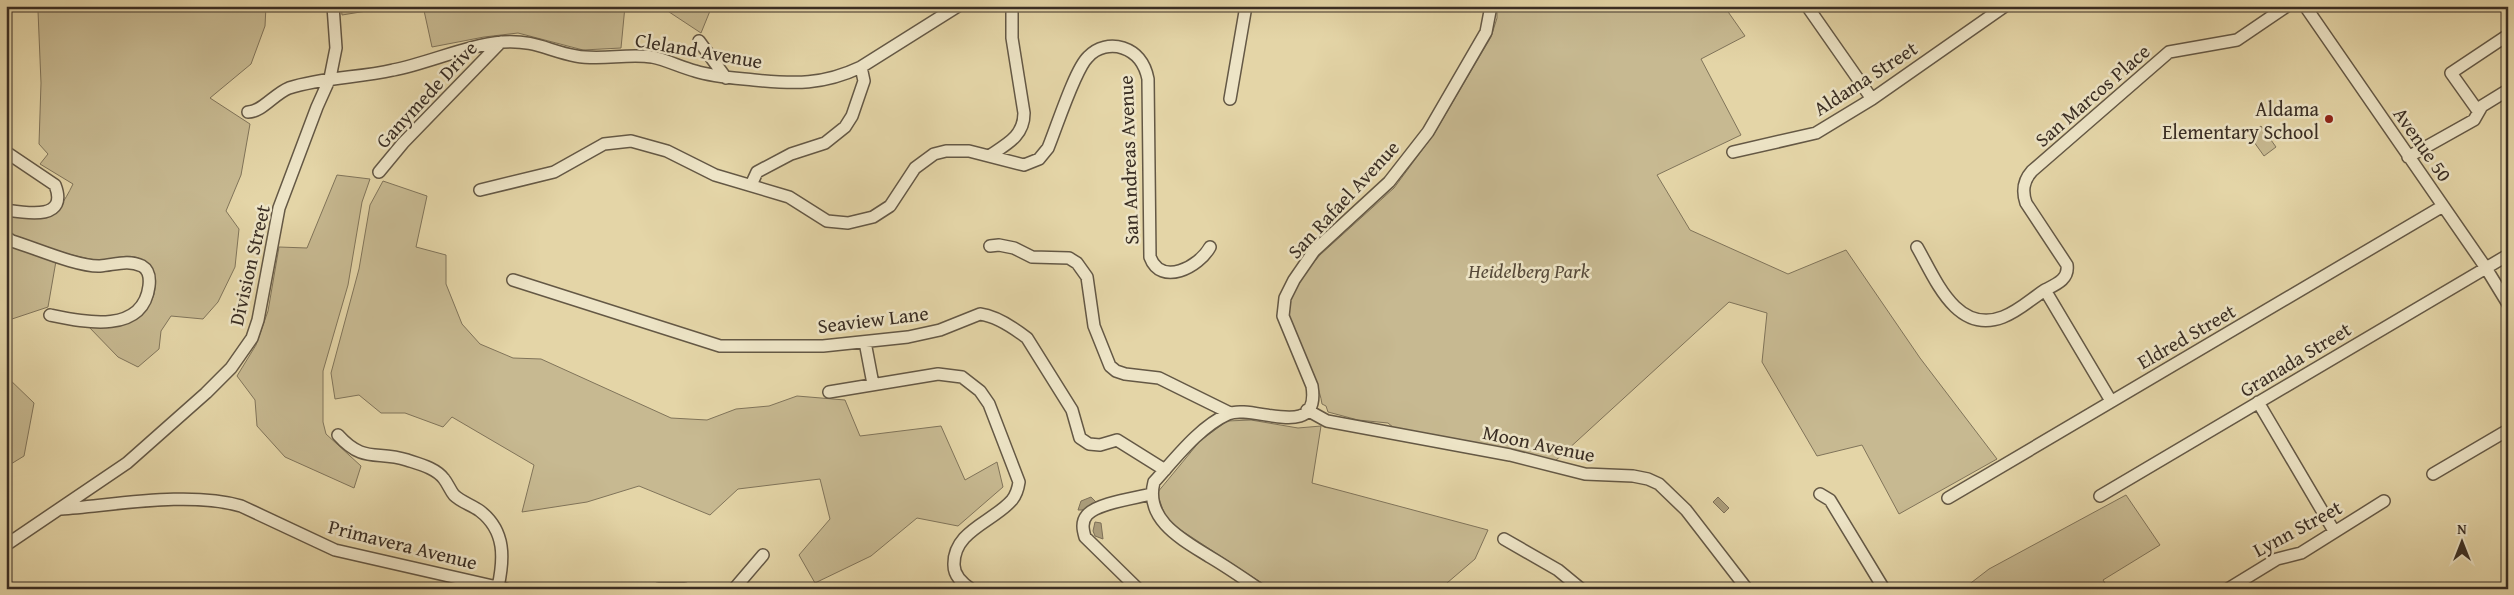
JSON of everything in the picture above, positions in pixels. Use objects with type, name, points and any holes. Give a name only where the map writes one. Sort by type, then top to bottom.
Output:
[{"type":"street","name":"Division Street","points":[[6,545],[127,463],[206,393],[230,368],[252,338],[258,320],[279,208],[330,78],[336,48],[333,6]]},
{"type":"street","name":"Cleland Avenue","points":[[248,112],[254,112],[278,93],[330,78],[391,71],[500,42],[528,42],[588,58],[623,55],[655,58],[692,70],[726,78],[792,84],[811,83],[844,75],[861,67],[958,6]]},
{"type":"street","points":[[989,156],[1014,140],[1023,125],[1024,113],[1012,38],[1012,6]]},
{"type":"street","points":[[1230,99],[1246,6]]},
{"type":"street","name":"San Rafael Avenue","points":[[1308,410],[1312,403],[1312,386],[1283,316],[1285,298],[1294,280],[1314,252],[1390,182],[1428,132],[1486,32],[1491,6]]},
{"type":"street","points":[[1808,6],[1872,99]]},
{"type":"street","name":"Aldama Street","points":[[1733,152],[1816,133],[1872,99],[2005,6]]},
{"type":"street","name":"San Marcos Place","points":[[2046,290],[2063,280],[2068,270],[2066,262],[2026,203],[2024,186],[2032,172],[2169,52],[2236,40],[2287,6]]},
{"type":"street","name":"Avenue 50","points":[[2305,6],[2486,268],[2508,304]]},
{"type":"street","points":[[2478,111],[2451,73],[2508,35]]},
{"type":"street","points":[[699,41],[726,78]]},
{"type":"street","name":"Ganymede Drive","points":[[379,172],[403,143],[500,42]]},
{"type":"street","name":"San Andreas Avenue","points":[[480,190],[554,172],[593,149],[616,141],[631,141],[667,151],[705,172],[790,196],[827,221],[848,223],[873,217],[890,206],[914,168],[934,154],[957,150],[989,156],[1017,165],[1033,163],[1039,159],[1048,148],[1083,63],[1095,51],[1112,46],[1129,50],[1142,62],[1148,79],[1150,257],[1152,264],[1162,272],[1176,273],[1206,255],[1210,247]]},
{"type":"street","points":[[751,185],[757,172],[791,154],[825,143],[845,127],[852,116],[864,81],[861,67]]},
{"type":"street","points":[[2408,157],[2474,120],[2482,106],[2508,90]]},
{"type":"street","points":[[6,152],[55,185],[58,193],[57,200],[50,211],[35,215],[6,210]]},
{"type":"street","name":"Eldred Street","points":[[1948,498],[1998,471],[2111,401],[2443,206]]},
{"type":"street","points":[[6,237],[12,241],[86,264],[99,266],[131,262],[144,267],[150,277],[147,297],[137,310],[123,320],[85,322],[50,315]]},
{"type":"street","points":[[990,246],[999,245],[1014,248],[1032,257],[1069,258],[1077,263],[1087,277],[1094,326],[1110,366],[1116,372],[1159,378],[1230,413],[1294,418],[1308,410]]},
{"type":"street","points":[[1917,247],[1949,301],[1963,314],[1972,318],[1982,320],[2003,317],[2046,290],[2111,401]]},
{"type":"street","name":"Granada Street","points":[[2100,496],[2508,255]]},
{"type":"street","name":"Seaview Lane","points":[[512,280],[720,346],[823,346],[908,337],[932,332],[980,314],[986,314],[1027,338],[1072,410],[1080,438],[1089,444],[1100,445],[1117,440],[1165,470]]},
{"type":"street","points":[[865,342],[873,384]]},
{"type":"street","points":[[829,392],[949,374],[971,383],[980,390],[989,404],[1019,482],[1013,500],[966,536],[958,545],[954,555],[954,568],[958,578],[971,589]]},
{"type":"street","points":[[2258,402],[2334,531]]},
{"type":"street","name":"Moon Avenue","points":[[1308,410],[1327,421],[1510,455],[1585,474],[1633,476],[1648,479],[1658,484],[1686,510],[1747,589]]},
{"type":"street","points":[[1230,413],[1215,421],[1165,470],[1154,482],[1151,494],[1154,506],[1162,521],[1175,534],[1259,589]]},
{"type":"street","points":[[2432,474],[2508,430]]},
{"type":"street","points":[[338,435],[346,444],[363,454],[405,459],[438,472],[456,496],[483,514],[494,527],[502,543],[502,588]]},
{"type":"street","points":[[1138,589],[1085,537],[1082,526],[1087,514],[1101,506],[1151,494]]},
{"type":"street","points":[[1820,494],[1830,500],[1884,589]]},
{"type":"street","name":"Primavera Avenue","points":[[60,509],[192,499],[227,502],[241,506],[335,550],[502,588]]},
{"type":"street","name":"Lynn Street","points":[[2228,589],[2276,559],[2301,553],[2384,501]]},
{"type":"street","points":[[1504,539],[1558,570],[1581,589]]},
{"type":"street","points":[[734,589],[763,555]]},
{"type":"street","points":[[659,589],[684,589]]},
{"type":"green space","points":[[32,6],[266,6],[265,26],[251,64],[210,98],[250,124],[241,175],[226,211],[239,229],[235,267],[218,302],[203,319],[171,316],[161,331],[159,349],[138,367],[118,357],[88,326],[113,326],[125,323],[130,321],[148,305],[155,291],[153,273],[150,267],[141,259],[130,256],[102,260],[88,259],[51,249],[6,231],[6,215],[31,218],[48,216],[61,205],[73,184],[40,164],[48,154],[39,144],[41,83],[38,11]]},
{"type":"green space","points":[[341,6],[397,6],[342,15]]},
{"type":"green space","points":[[423,6],[625,6],[621,48],[583,50],[518,33],[484,37],[432,47]]},
{"type":"green space","points":[[660,6],[712,6],[701,33]]},
{"type":"green space","name":"Heidelberg Park","points":[[1497,6],[1724,6],[1745,36],[1701,59],[1741,135],[1657,175],[1690,230],[1788,274],[1846,250],[1920,358],[1997,459],[1899,514],[1862,445],[1817,456],[1762,362],[1767,313],[1729,302],[1554,462],[1507,449],[1394,428],[1388,423],[1358,420],[1328,412],[1326,406],[1322,404],[1315,380],[1293,329],[1289,309],[1293,294],[1300,280],[1320,255],[1394,188],[1434,134],[1491,37],[1497,18]]},
{"type":"green space","points":[[2261,126],[2276,147],[2264,156],[2249,135]]},
{"type":"green space","points":[[337,175],[370,179],[362,202],[348,285],[323,371],[323,422],[326,434],[361,466],[354,488],[285,457],[257,426],[255,400],[237,376],[256,345],[268,311],[279,247],[307,248]]},
{"type":"green space","points":[[383,181],[427,196],[416,247],[446,255],[446,284],[462,324],[480,344],[513,358],[541,359],[671,418],[707,420],[736,409],[769,406],[797,396],[845,400],[860,436],[941,426],[965,480],[997,462],[1003,487],[958,526],[917,518],[871,556],[815,583],[799,555],[830,519],[820,479],[738,489],[710,515],[639,486],[587,502],[522,512],[534,465],[452,417],[443,427],[405,413],[381,413],[359,395],[335,399],[331,373],[359,269],[370,205]]},
{"type":"green space","points":[[6,241],[56,261],[48,307],[6,321]]},
{"type":"green space","points":[[6,376],[34,403],[24,456],[6,467]]},
{"type":"green space","points":[[1251,420],[1298,428],[1321,426],[1312,483],[1488,530],[1475,559],[1440,589],[1271,589],[1167,521],[1157,493],[1200,441],[1227,421]]},
{"type":"green space","points":[[2126,495],[2160,545],[2103,580],[2109,589],[1963,589],[1989,569]]},
{"type":"shaded area","points":[[1091,497],[1096,502],[1083,510],[1078,510],[1081,501]]},
{"type":"shaded area","points":[[1718,497],[1729,508],[1724,513],[1713,502]]},
{"type":"shaded area","points":[[1095,522],[1101,523],[1103,539],[1095,536],[1093,531]]},
{"type":"place","name":"Aldama Elementary School","points":[[2329,119]]}]
